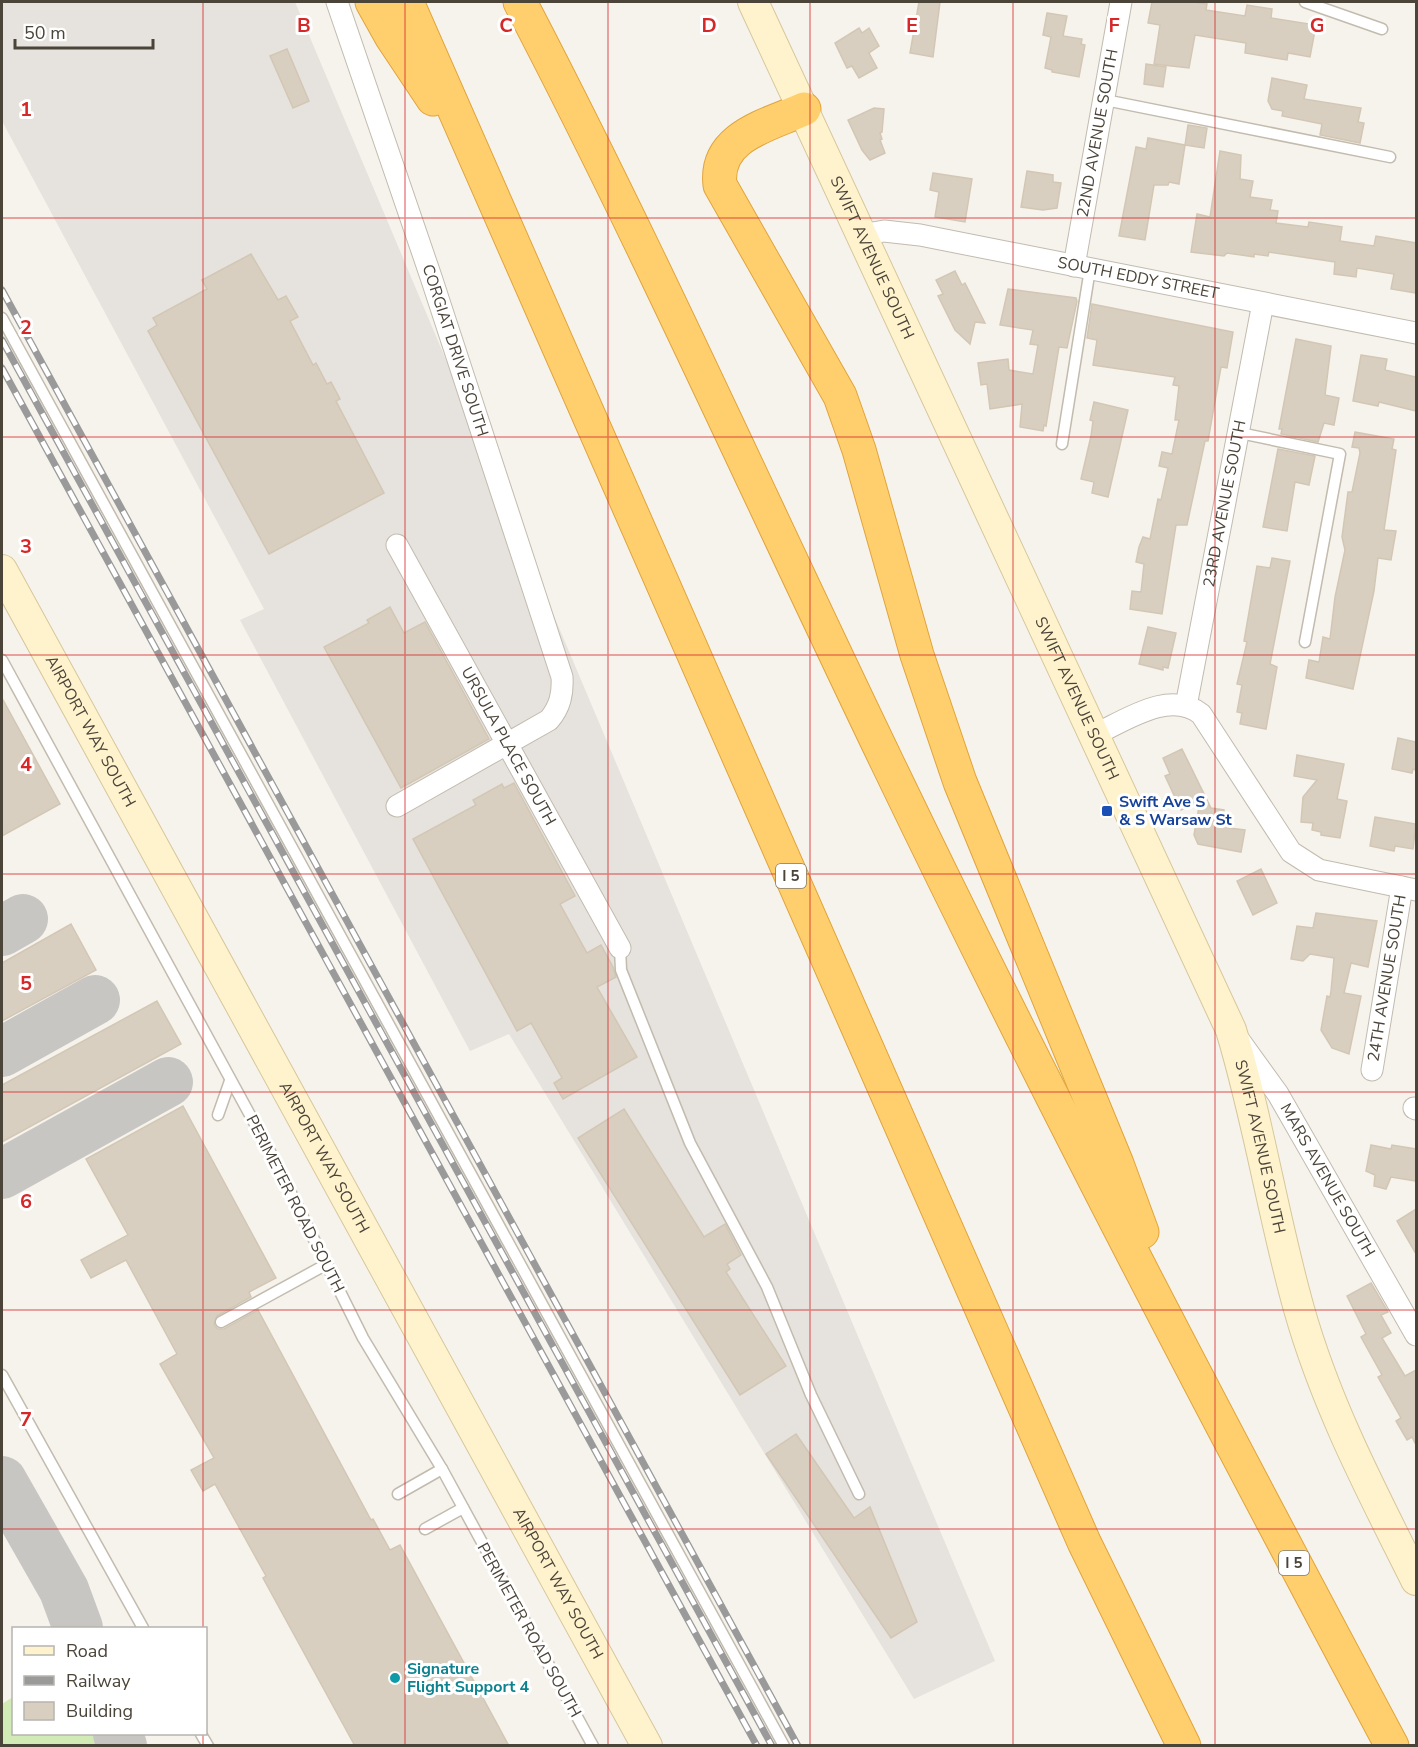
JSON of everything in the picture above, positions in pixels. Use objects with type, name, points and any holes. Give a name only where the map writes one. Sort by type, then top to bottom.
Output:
[{"type":"highway","points":[[372,2],[391,36],[477,165]]},
{"type":"highway","name":"I 5","points":[[407,2],[1079,1531],[1184,1746]]},
{"type":"highway","name":"I 5","points":[[520,2],[618,194],[888,764],[1196,1380],[1392,1746]]},
{"type":"highway","points":[[804,109],[734,142],[721,161],[720,185],[840,396],[859,450],[917,655],[960,782],[1118,1164],[1196,1380]]},
{"type":"street","name":"CORGIAT DRIVE SOUTH","points":[[337,2],[431,277],[562,677],[563,690],[560,702],[549,720],[508,744]]},
{"type":"street","name":"SWIFT AVENUE SOUTH","points":[[753,2],[1231,1030],[1249,1091],[1299,1308],[1312,1351],[1351,1449],[1416,1580]]},
{"type":"street","name":"22ND AVENUE SOUTH","points":[[1082,267],[1120,2]]},
{"type":"street","name":"SOUTH EDDY STREET","points":[[861,235],[900,232],[1416,333]]},
{"type":"street","name":"23RD AVENUE SOUTH","points":[[1186,706],[1240,433],[1263,303]]},
{"type":"street","name":"URSULA PLACE SOUTH","points":[[397,545],[620,948]]},
{"type":"street","name":"AIRPORT WAY SOUTH","points":[[2,570],[647,1746]]},
{"type":"street","points":[[1094,735],[1162,705],[1186,706],[1201,714],[1291,852],[1319,870],[1409,889]]},
{"type":"street","points":[[397,806],[508,744]]},
{"type":"street","name":"24TH AVENUE SOUTH","points":[[1372,1070],[1409,889]]},
{"type":"street","name":"MARS AVENUE SOUTH","points":[[1231,1030],[1278,1094],[1416,1335]]},
{"type":"lane","points":[[1305,2],[1382,29]]},
{"type":"lane","points":[[1105,100],[1389,157]]},
{"type":"lane","points":[[1062,444],[1082,267]]},
{"type":"lane","points":[[2,318],[784,1746]]},
{"type":"lane","points":[[1240,433],[1340,454],[1305,642]]},
{"type":"lane","name":"PERIMETER ROAD SOUTH","points":[[2,660],[274,1159],[363,1338],[442,1469],[593,1746]]},
{"type":"lane","points":[[620,948],[621,970],[690,1143],[767,1287],[811,1395],[859,1494]]},
{"type":"lane","points":[[218,1115],[230,1081]]},
{"type":"lane","points":[[220,1322],[327,1264]]},
{"type":"lane","points":[[2,1375],[142,1627]]},
{"type":"lane","points":[[398,1494],[442,1469]]},
{"type":"lane","points":[[425,1529],[463,1508]]},
{"type":"shaded area","points":[[2,2],[295,2],[995,1661],[914,1699],[509,1034],[470,1051],[240,620],[264,609],[2,121]]},
{"type":"green space","points":[[12,1698],[12,1735],[94,1735],[99,1745],[2,1745],[2,1704]]},
{"type":"building","points":[[919,2],[940,2],[933,57],[910,53]]},
{"type":"building","points":[[1152,2],[1207,4],[1206,10],[1245,16],[1247,5],[1272,9],[1271,18],[1316,25],[1310,57],[1288,53],[1287,60],[1245,53],[1246,43],[1195,35],[1189,68],[1154,64],[1160,25],[1148,23]]},
{"type":"building","points":[[1047,13],[1067,16],[1063,36],[1082,39],[1081,44],[1085,45],[1079,77],[1052,72],[1045,68],[1051,37],[1043,35]]},
{"type":"building","points":[[859,28],[862,33],[869,28],[879,46],[869,53],[877,68],[859,78],[852,66],[847,68],[835,43]]},
{"type":"building","points":[[287,49],[309,101],[293,108],[270,56]]},
{"type":"building","points":[[1146,64],[1166,67],[1163,87],[1144,84]]},
{"type":"building","points":[[1272,78],[1307,85],[1304,99],[1361,108],[1358,122],[1364,123],[1360,143],[1320,135],[1322,124],[1282,116],[1283,111],[1272,109],[1268,101]]},
{"type":"building","points":[[874,108],[884,109],[882,132],[880,133],[882,139],[880,140],[885,153],[870,160],[862,150],[848,120]]},
{"type":"building","points":[[1188,125],[1207,128],[1204,148],[1185,145]]},
{"type":"building","points":[[1148,138],[1185,145],[1179,184],[1169,182],[1168,185],[1154,185],[1145,240],[1119,236],[1136,147],[1146,149]]},
{"type":"building","points":[[1220,151],[1241,155],[1240,179],[1253,181],[1250,197],[1272,200],[1270,210],[1278,211],[1276,223],[1308,227],[1309,222],[1342,227],[1340,241],[1374,246],[1376,236],[1416,243],[1416,293],[1391,289],[1394,274],[1357,268],[1356,277],[1334,274],[1335,262],[1269,252],[1268,256],[1254,254],[1254,257],[1227,253],[1224,256],[1191,252],[1197,214],[1210,217]]},
{"type":"building","points":[[1027,171],[1053,175],[1053,182],[1061,183],[1057,208],[1043,210],[1021,207]]},
{"type":"building","points":[[933,173],[972,179],[965,222],[935,217],[939,192],[930,190]]},
{"type":"building","points":[[251,254],[278,300],[286,296],[298,317],[290,321],[313,365],[316,363],[327,384],[331,382],[340,399],[336,401],[384,493],[269,554],[148,331],[157,325],[153,318],[207,289],[202,280]]},
{"type":"building","points":[[955,271],[962,285],[965,283],[985,323],[975,322],[970,344],[955,330],[938,296],[943,294],[936,280]]},
{"type":"building","points":[[1008,289],[1076,298],[1077,301],[1067,348],[1059,347],[1046,426],[1044,425],[1043,431],[1020,427],[1022,404],[990,409],[987,384],[981,385],[978,363],[1008,359],[1009,370],[1033,374],[1038,345],[1030,344],[1033,330],[1000,325]]},
{"type":"building","points":[[1092,304],[1233,332],[1227,368],[1221,367],[1208,441],[1205,441],[1187,525],[1176,525],[1162,614],[1130,609],[1132,591],[1141,592],[1144,564],[1136,562],[1139,547],[1143,537],[1150,539],[1158,499],[1161,500],[1168,468],[1159,466],[1162,452],[1172,454],[1179,420],[1175,420],[1179,386],[1173,385],[1175,377],[1093,365],[1097,340],[1087,338]]},
{"type":"building","points":[[1296,339],[1331,346],[1325,395],[1339,398],[1334,425],[1324,423],[1318,442],[1281,434],[1282,429],[1279,429]]},
{"type":"building","points":[[1361,355],[1387,359],[1385,370],[1416,377],[1416,411],[1379,402],[1378,406],[1353,401]]},
{"type":"building","points":[[1094,402],[1128,410],[1108,497],[1092,493],[1094,482],[1081,479],[1091,436],[1093,421],[1090,420]]},
{"type":"building","points":[[1355,432],[1394,439],[1392,449],[1396,450],[1384,530],[1396,531],[1391,560],[1378,558],[1374,591],[1353,689],[1306,678],[1309,660],[1319,662],[1323,637],[1330,639],[1335,597],[1345,550],[1342,537],[1348,492],[1352,492],[1360,453],[1359,448],[1352,447]]},
{"type":"building","points":[[1278,449],[1315,456],[1309,485],[1295,482],[1287,531],[1263,527]]},
{"type":"building","points":[[1272,558],[1290,561],[1270,664],[1277,667],[1266,729],[1240,724],[1242,713],[1237,712],[1242,685],[1237,684],[1247,642],[1244,641],[1257,566],[1270,568]]},
{"type":"building","points":[[390,607],[404,633],[425,622],[489,739],[401,788],[324,647],[369,623],[367,620]]},
{"type":"building","points":[[1148,627],[1176,633],[1168,668],[1163,667],[1163,670],[1139,664]]},
{"type":"building","points":[[2,698],[60,804],[2,836]]},
{"type":"building","points":[[1398,738],[1416,742],[1416,770],[1413,769],[1412,773],[1392,769]]},
{"type":"building","points":[[1182,749],[1211,808],[1224,810],[1223,816],[1231,817],[1229,828],[1245,830],[1241,852],[1198,844],[1194,835],[1200,801],[1181,810],[1165,776],[1170,774],[1163,758]]},
{"type":"building","points":[[1297,755],[1344,764],[1337,799],[1347,801],[1340,838],[1321,835],[1321,832],[1312,830],[1313,823],[1301,822],[1303,797],[1317,780],[1294,776]]},
{"type":"building","points":[[514,783],[575,896],[560,904],[587,953],[601,945],[613,967],[616,977],[597,987],[637,1057],[563,1099],[554,1083],[562,1078],[531,1023],[517,1031],[413,839],[476,805],[473,800],[502,784],[504,788]]},
{"type":"building","points":[[1375,817],[1416,824],[1413,849],[1395,846],[1394,851],[1370,846]]},
{"type":"building","points":[[1261,869],[1277,903],[1253,915],[1237,881]]},
{"type":"building","points":[[1316,913],[1377,921],[1368,967],[1351,963],[1344,993],[1361,996],[1349,1054],[1332,1048],[1321,1030],[1327,996],[1330,997],[1334,958],[1310,954],[1303,961],[1291,959],[1297,926],[1313,928]]},
{"type":"building","points":[[71,924],[96,970],[2,1021],[2,963]]},
{"type":"building","points":[[157,1001],[181,1044],[2,1142],[2,1085]]},
{"type":"building","points":[[183,1106],[276,1278],[249,1292],[251,1297],[217,1316],[214,1325],[218,1329],[224,1329],[258,1310],[371,1520],[373,1519],[390,1550],[400,1545],[509,1746],[355,1746],[263,1578],[266,1576],[215,1484],[203,1491],[191,1470],[214,1458],[160,1364],[177,1354],[126,1260],[91,1278],[81,1260],[128,1235],[86,1159]]},
{"type":"building","points":[[624,1109],[704,1237],[725,1224],[741,1255],[727,1264],[730,1269],[726,1272],[786,1366],[740,1395],[578,1138]]},
{"type":"building","points":[[1371,1145],[1391,1149],[1392,1145],[1416,1149],[1416,1181],[1391,1177],[1386,1189],[1374,1186],[1375,1175],[1366,1171]]},
{"type":"building","points":[[1416,1209],[1416,1254],[1397,1221]]},
{"type":"building","points":[[1371,1283],[1388,1312],[1381,1315],[1391,1333],[1382,1338],[1405,1376],[1416,1370],[1416,1445],[1412,1437],[1407,1440],[1396,1421],[1401,1418],[1378,1377],[1382,1375],[1361,1337],[1366,1334],[1347,1296]]},
{"type":"building","points":[[796,1434],[854,1518],[870,1507],[917,1622],[891,1638],[766,1454]]},
{"type":"taxiway","points":[[2,931],[23,919]]},
{"type":"taxiway","points":[[2,1052],[95,1000]]},
{"type":"taxiway","points":[[2,1174],[168,1082]]},
{"type":"taxiway","points":[[2,1481],[64,1590],[78,1627]]},
{"type":"taxiway","points":[[118,1735],[122,1746]]},
{"type":"railway","points":[[2,290],[798,1746]]},
{"type":"railway","points":[[2,340],[772,1746]]},
{"type":"railway","points":[[2,368],[757,1746]]},
{"type":"place","name":"Swift Ave S & S Warsaw St","points":[[1107,811]]},
{"type":"place","name":"Signature Flight Support 4","points":[[395,1678]]}]
